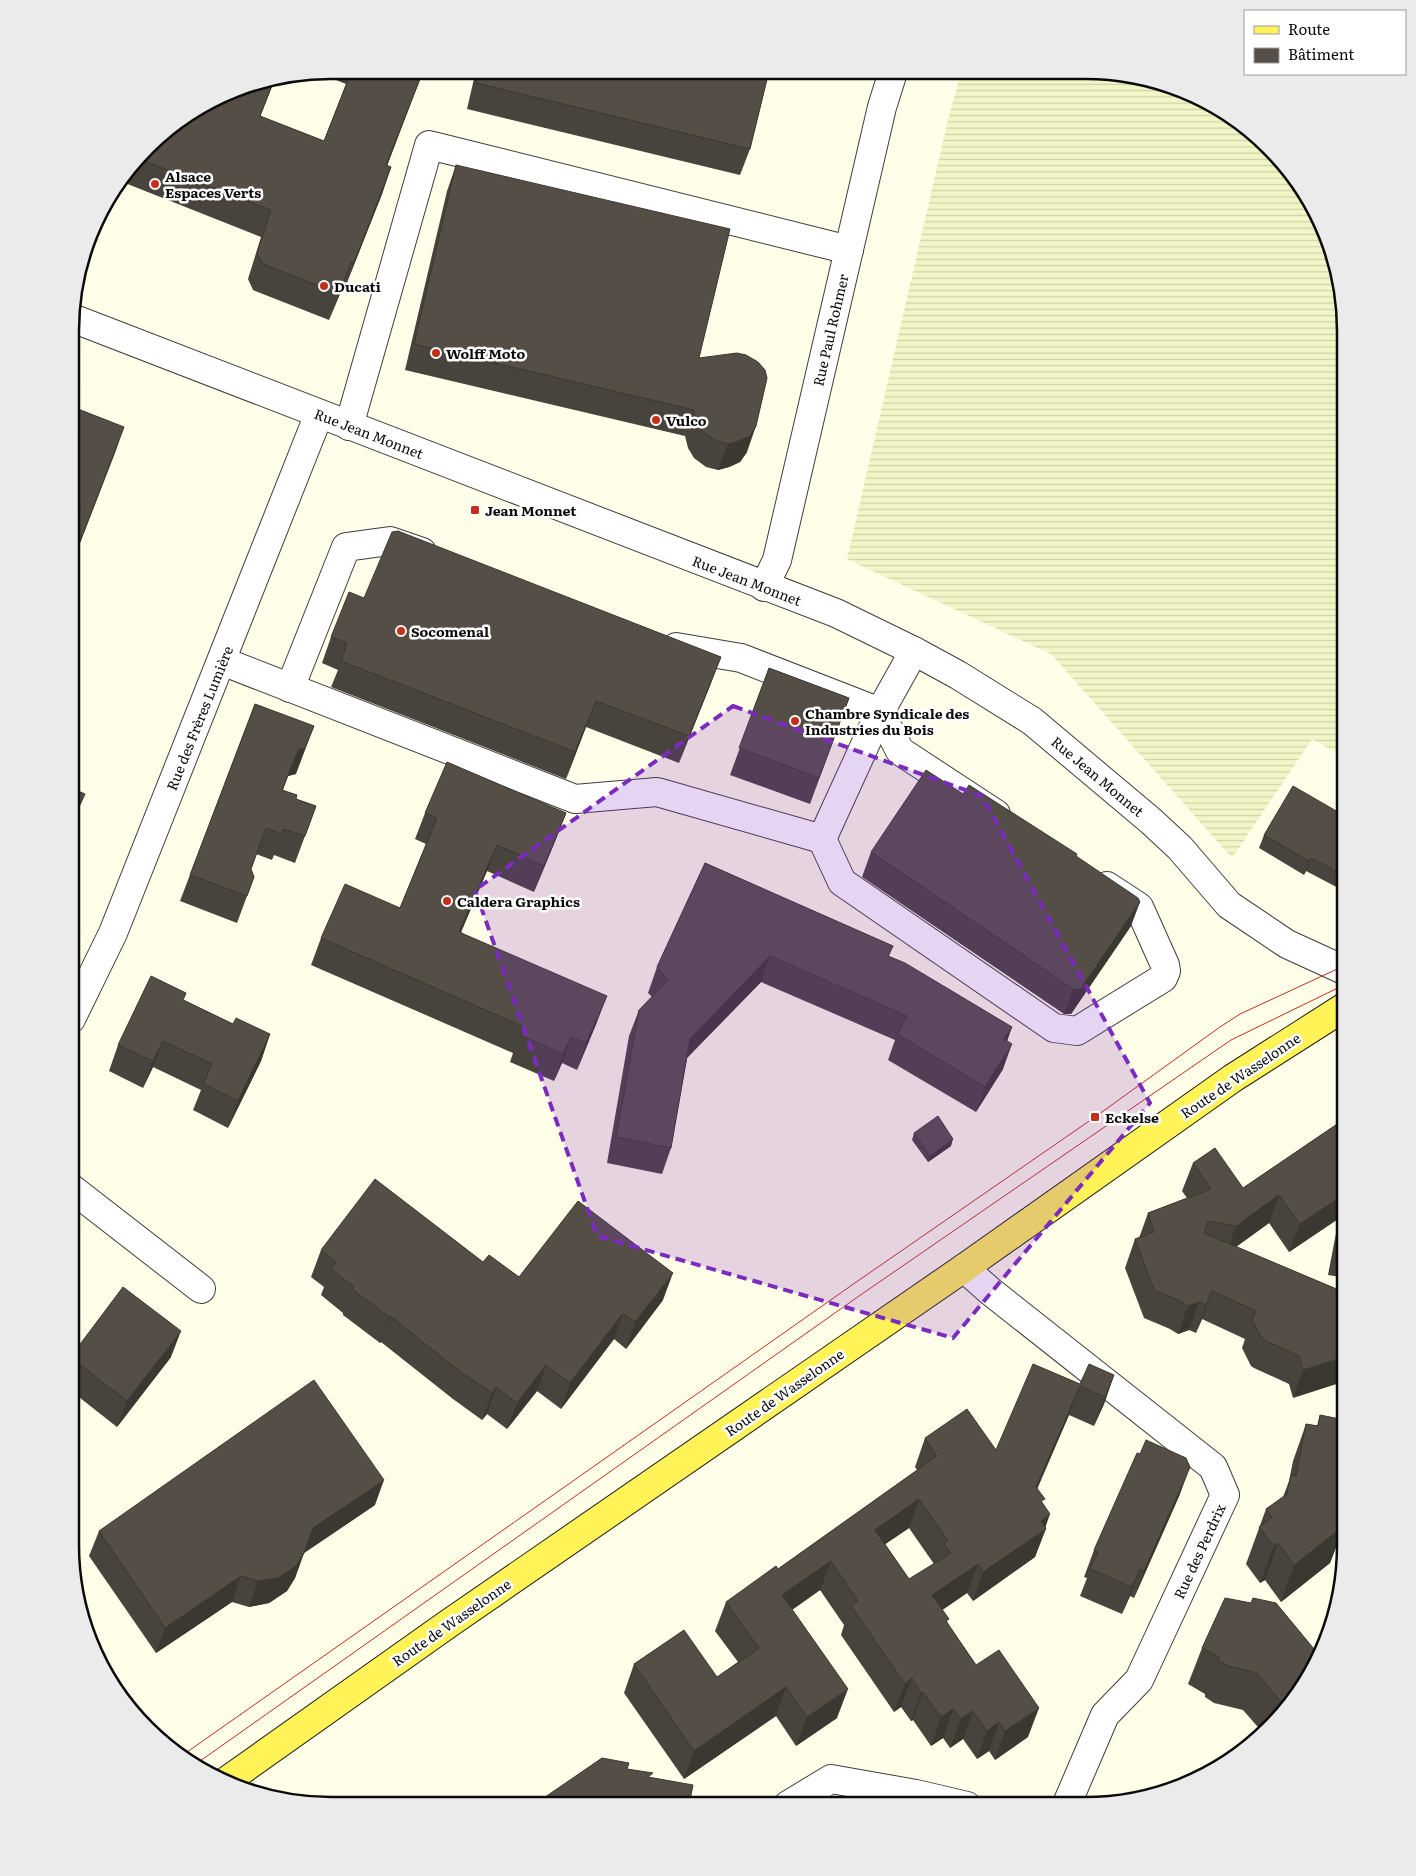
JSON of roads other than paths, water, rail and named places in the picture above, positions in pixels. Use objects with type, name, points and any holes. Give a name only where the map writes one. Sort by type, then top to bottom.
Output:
[{"type":"main road","name":"Route de Wasselonne","points":[[232,1777],[456,1618],[964,1268],[1233,1078],[1337,1012]]},
{"type":"street","name":"Rue Paul Rohmer","points":[[764,587],[777,560],[882,107],[891,79]]},
{"type":"street","points":[[349,426],[430,145],[849,250]]},
{"type":"street","name":"Rue Jean Monnet","points":[[79,321],[764,587],[836,613],[914,651],[958,674],[1032,721],[1060,743],[1180,848],[1229,905],[1287,944],[1337,966]]},
{"type":"street","name":"Rue des Frères Lumière","points":[[79,1003],[113,933],[319,414]]},
{"type":"street","points":[[290,688],[346,546],[390,540],[445,561]]},
{"type":"street","points":[[654,639],[682,649],[741,658],[880,712],[900,751],[1015,826]]},
{"type":"street","points":[[822,839],[880,712],[914,651]]},
{"type":"street","points":[[222,661],[575,799],[657,792],[822,839],[842,882],[1054,1028],[1077,1032],[1163,978],[1166,971],[1139,907],[1089,875]]},
{"type":"street","points":[[79,1194],[201,1289]]},
{"type":"street","name":"Rue des Perdrix","points":[[964,1268],[990,1291],[1212,1467],[1225,1495],[1139,1680],[1105,1714],[1070,1797]]},
{"type":"street","points":[[801,1797],[831,1779],[928,1797]]},
{"type":"tram line","points":[[187,1752],[852,1285],[1095,1117],[1220,1027],[1240,1014],[1337,969]]},
{"type":"tram line","points":[[200,1761],[859,1296],[1231,1040],[1337,988]]},
{"type":"place","name":"Alsace Espaces Verts","points":[[155,184]]},
{"type":"place","name":"Ducati","points":[[324,286]]},
{"type":"place","name":"Wolff Moto","points":[[436,353]]},
{"type":"place","name":"Vulco","points":[[656,420]]},
{"type":"place","name":"Jean Monnet","points":[[475,510]]},
{"type":"place","name":"Socomenal","points":[[401,631]]},
{"type":"place","name":"Chambre Syndicale des Industries du Bois","points":[[795,721]]},
{"type":"place","name":"Caldera Graphics","points":[[447,901]]},
{"type":"place","name":"Eckelse","points":[[1095,1117]]}]
